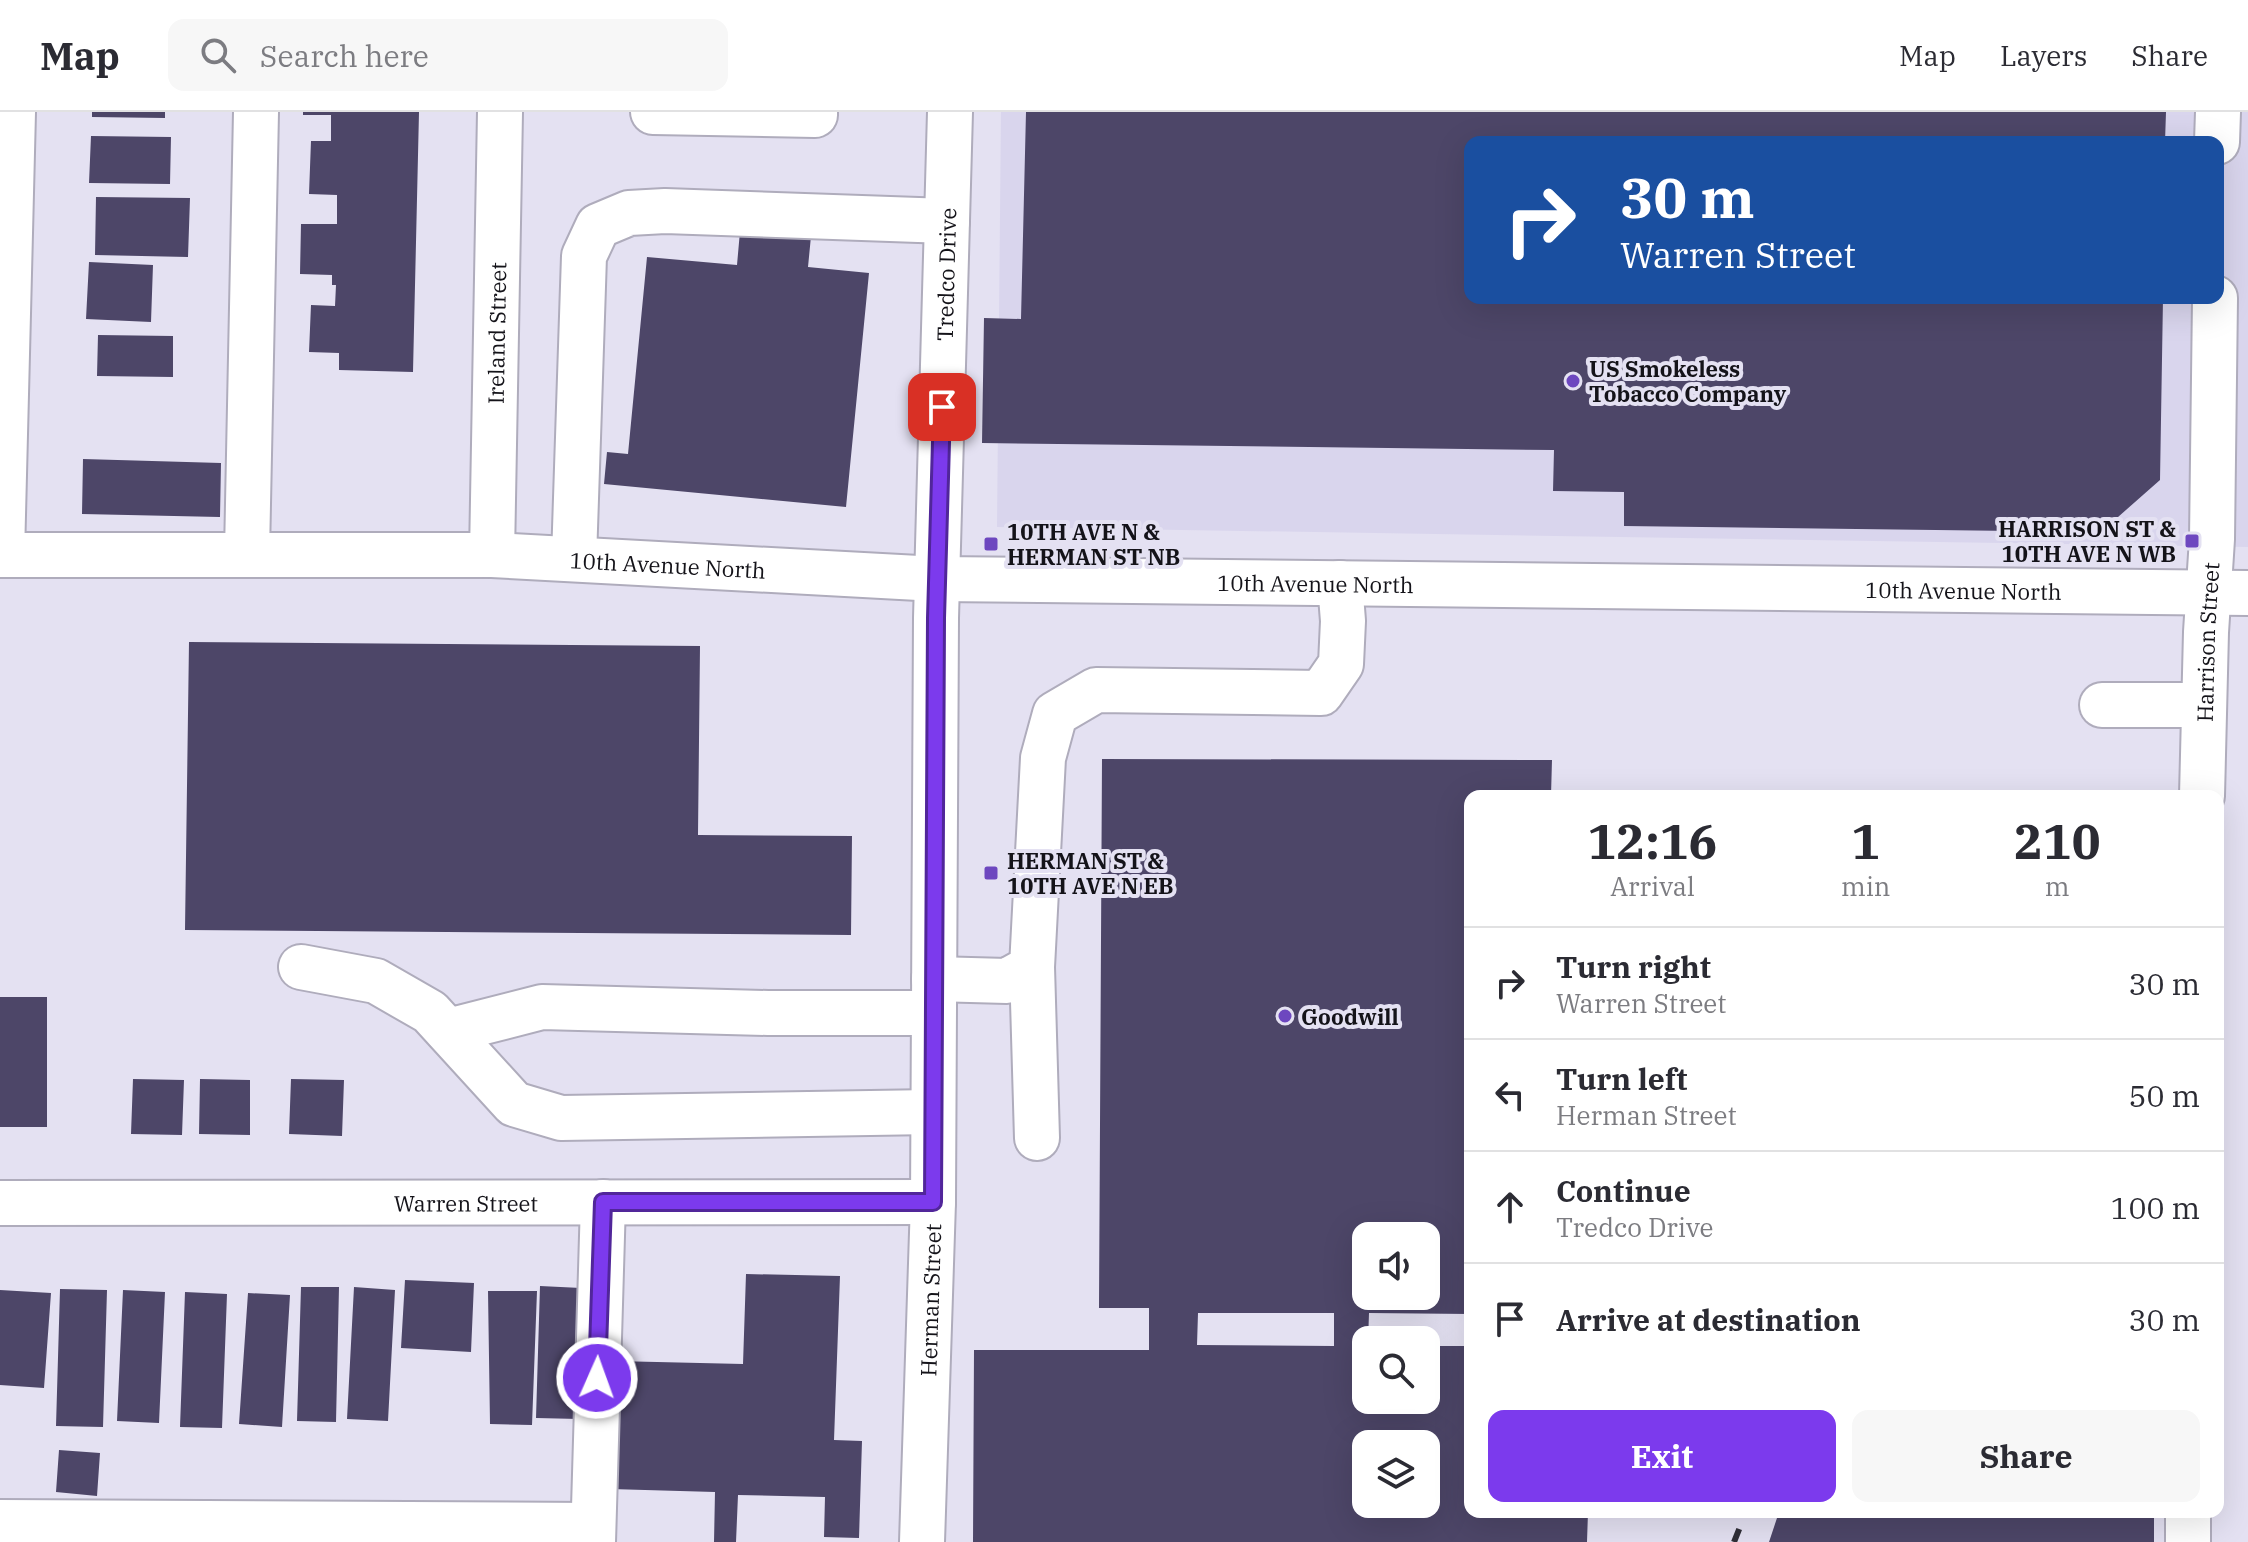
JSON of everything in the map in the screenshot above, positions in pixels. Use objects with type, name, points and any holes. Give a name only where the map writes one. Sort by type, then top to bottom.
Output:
[{"type":"street","points":[[1,555],[13,112]]},
{"type":"street","points":[[247,553],[256,112]]},
{"type":"street","name":"Ireland Street","points":[[492,555],[500,112]]},
{"type":"street","points":[[653,112],[815,115],[815,112]]},
{"type":"street","name":"Tredco Drive","points":[[937,579],[950,112]]},
{"type":"street","points":[[2217,136],[2218,112]]},
{"type":"street","points":[[574,559],[584,256],[598,226],[629,213],[665,211],[947,221]]},
{"type":"street","name":"Harrison Street","points":[[2202,790],[2204,705],[2228,593],[2212,539],[2215,304]]},
{"type":"street","name":"10th Avenue North","points":[[1,555],[492,555],[937,579],[2228,593]]},
{"type":"street","name":"Herman Street","points":[[922,1542],[933,1202],[937,579]]},
{"type":"street","points":[[1037,1138],[1032,967],[1043,758],[1055,714],[1096,690],[1321,693],[1341,664],[1343,621],[1340,583]]},
{"type":"street","points":[[2102,705],[2204,705]]},
{"type":"street","points":[[301,967],[376,981],[430,1012],[514,1104],[561,1118],[932,1112]]},
{"type":"street","points":[[448,1031],[542,1007],[768,1013],[933,996],[1007,981],[1032,967]]},
{"type":"street","points":[[0,1522],[593,1534],[603,1202]]},
{"type":"street","name":"Warren Street","points":[[0,1203],[933,1202]]},
{"type":"street","points":[[2188,1518],[2188,1542]]},
{"type":"shaded area","name":"US Smokeless Tobacco Company","points":[[1001,112],[2248,112],[2248,547],[997,527]]},
{"type":"building","points":[[92,112],[165,112],[165,118],[92,117]]},
{"type":"building","points":[[303,112],[419,112],[413,372],[339,370],[339,353],[309,352],[311,305],[335,306],[336,285],[332,285],[332,275],[300,274],[301,224],[337,224],[337,195],[309,194],[311,141],[331,141],[331,115],[303,115]]},
{"type":"building","name":"US Smokeless Tobacco Company","points":[[1026,112],[2166,112],[2165,136],[1464,136],[1464,304],[2163,304],[2160,480],[2101,532],[1624,526],[1624,492],[1553,491],[1554,450],[982,443],[984,318],[1021,319]]},
{"type":"building","points":[[91,136],[171,137],[170,184],[89,183]]},
{"type":"building","points":[[96,197],[190,198],[188,257],[95,255]]},
{"type":"building","points":[[741,220],[812,226],[808,267],[869,273],[846,507],[604,484],[607,452],[628,454],[647,257],[737,265]]},
{"type":"building","points":[[89,262],[153,265],[151,322],[86,319]]},
{"type":"building","points":[[98,335],[173,336],[173,377],[97,376]]},
{"type":"building","points":[[83,459],[221,463],[220,517],[82,514]]},
{"type":"building","points":[[189,642],[700,646],[698,835],[852,836],[851,935],[185,930]]},
{"type":"building","name":"Goodwill","points":[[1102,759],[1552,760],[1551,790],[1464,790],[1464,1314],[1369,1313],[1369,1326],[1352,1326],[1352,1414],[1440,1414],[1440,1346],[1464,1346],[1464,1518],[1588,1518],[1587,1542],[973,1542],[974,1350],[1149,1350],[1149,1308],[1099,1308]],"holes":[[[1198,1313],[1334,1313],[1334,1346],[1197,1345]]]},
{"type":"building","points":[[0,997],[47,997],[47,1127],[0,1127]]},
{"type":"building","points":[[133,1079],[184,1080],[182,1135],[131,1134]]},
{"type":"building","points":[[200,1079],[250,1080],[250,1135],[199,1134]]},
{"type":"building","points":[[291,1079],[344,1080],[342,1136],[289,1134]]},
{"type":"building","points":[[746,1274],[840,1276],[834,1440],[862,1441],[859,1538],[824,1537],[825,1497],[738,1495],[736,1542],[714,1542],[715,1492],[610,1489],[614,1361],[743,1364]]},
{"type":"building","points":[[405,1280],[474,1283],[471,1352],[401,1348]]},
{"type":"building","points":[[540,1286],[581,1288],[579,1419],[536,1418]]},
{"type":"building","points":[[301,1287],[339,1287],[336,1422],[297,1421]]},
{"type":"building","points":[[354,1287],[395,1290],[388,1421],[347,1419]]},
{"type":"building","points":[[60,1289],[107,1290],[103,1427],[56,1426]]},
{"type":"building","points":[[0,1290],[51,1293],[44,1388],[0,1385]]},
{"type":"building","points":[[123,1290],[165,1292],[159,1423],[117,1421]]},
{"type":"building","points":[[488,1291],[537,1291],[532,1425],[490,1424]]},
{"type":"building","points":[[185,1292],[227,1294],[222,1428],[180,1427]]},
{"type":"building","points":[[248,1293],[290,1295],[282,1427],[239,1424]]},
{"type":"building","points":[[59,1450],[100,1453],[97,1496],[56,1492]]},
{"type":"building","points":[[1777,1518],[2154,1518],[2154,1542],[1769,1542]]},
{"type":"railway","points":[[1734,1542],[1744,1518]]},
{"type":"place","name":"US Smokeless Tobacco Company","points":[[1573,381]]},
{"type":"place","name":"HARRISON ST & 10TH AVE N WB","points":[[2192,541]]},
{"type":"place","name":"10TH AVE N & HERMAN ST NB","points":[[991,544]]},
{"type":"place","name":"HERMAN ST & 10TH AVE N EB","points":[[991,873]]},
{"type":"place","name":"Goodwill","points":[[1285,1016]]},
{"type":"route","points":[[597,1378],[603,1202],[933,1202],[936,618],[942,407]]}]
